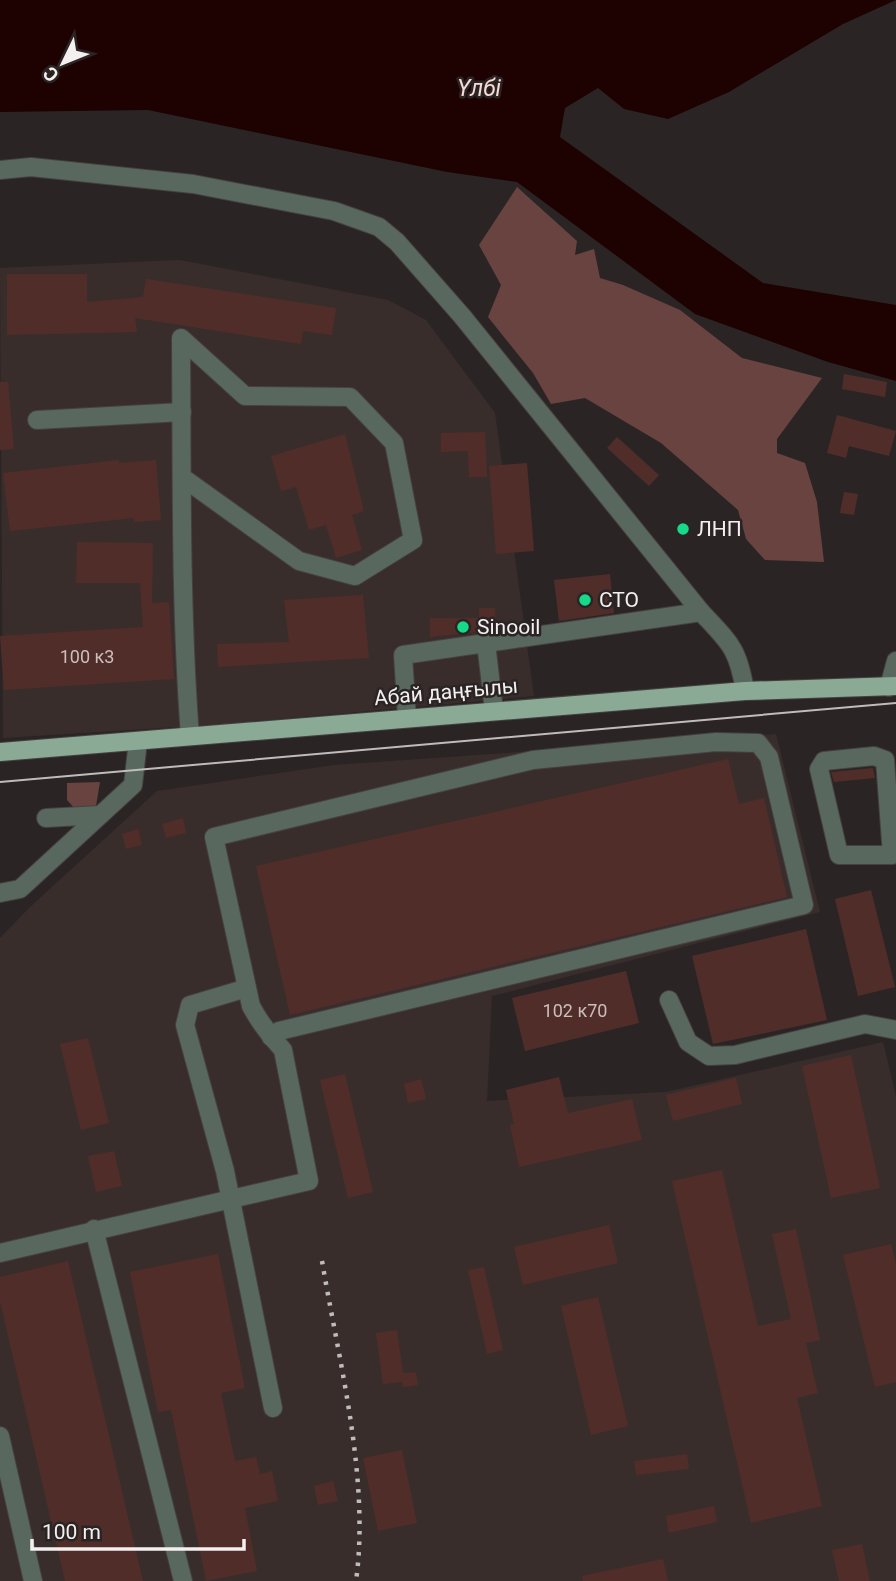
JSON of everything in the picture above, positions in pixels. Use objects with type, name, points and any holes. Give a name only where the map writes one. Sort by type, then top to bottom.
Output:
[{"type":"main road","name":"Абай даңғылы","points":[[0,752],[745,691],[892,686]]},
{"type":"street","points":[[0,170],[31,167],[193,184],[334,211],[379,227],[397,242],[462,316],[701,612],[736,651],[745,691]]},
{"type":"street","points":[[182,477],[299,561],[355,576],[413,540],[394,443],[350,397],[245,396],[181,338],[182,412],[182,477],[184,659],[190,736]]},
{"type":"street","points":[[37,420],[182,412]]},
{"type":"street","points":[[407,718],[402,654],[701,612]]},
{"type":"street","points":[[486,643],[494,711]]},
{"type":"street","points":[[892,686],[896,661]]},
{"type":"street","points":[[0,892],[19,889],[133,785],[138,741]]},
{"type":"street","points":[[0,1253],[309,1181],[283,1051],[271,1037],[251,1006],[214,837],[533,760],[716,742],[758,743],[769,757],[804,905],[279,1031],[271,1037]]},
{"type":"street","points":[[874,756],[885,760],[894,855],[839,855],[819,769],[824,761],[874,756]]},
{"type":"street","points":[[46,818],[100,815]]},
{"type":"street","points":[[247,988],[190,1005],[185,1025],[230,1198],[273,1408]]},
{"type":"street","points":[[669,1000],[688,1042],[709,1056],[735,1055],[865,1024],[896,1030]]},
{"type":"street","points":[[94,1229],[183,1581]]},
{"type":"street","points":[[0,1436],[33,1581]]},
{"type":"shaded area","points":[[517,187],[577,241],[575,255],[594,249],[600,278],[680,310],[742,358],[822,378],[777,439],[777,453],[805,463],[817,502],[824,562],[765,560],[746,539],[738,510],[661,443],[585,398],[551,404],[533,373],[488,317],[501,285],[479,245]]},
{"type":"shaded area","points":[[180,260],[388,300],[426,320],[495,413],[534,696],[225,724],[3,738],[0,268]]},
{"type":"shaded area","points":[[776,734],[820,912],[492,996],[487,1101],[666,1092],[883,1042],[896,1096],[896,1581],[0,1581],[0,938],[30,907],[157,791],[334,765]]},
{"type":"shaded area","points":[[100,782],[96,806],[75,809],[67,800],[67,783]]},
{"type":"water","name":"Үлбі","points":[[0,0],[896,0],[843,24],[729,92],[668,119],[624,109],[598,88],[565,108],[560,137],[763,283],[896,305],[896,381],[828,362],[695,314],[517,182],[447,172],[148,110],[0,112]]},
{"type":"building","points":[[7,274],[87,274],[87,302],[143,297],[146,279],[336,308],[332,335],[303,331],[301,344],[135,318],[137,332],[7,335]]},
{"type":"building","points":[[844,374],[887,382],[885,397],[842,389]]},
{"type":"building","points":[[0,382],[8,382],[14,449],[0,450]]},
{"type":"building","points":[[837,415],[896,431],[889,456],[849,446],[846,458],[827,453]]},
{"type":"building","points":[[485,432],[487,477],[469,477],[468,451],[441,452],[441,433]]},
{"type":"building","points":[[345,434],[364,511],[352,515],[362,550],[336,558],[326,525],[309,530],[296,487],[281,491],[271,456]]},
{"type":"building","points":[[617,437],[659,475],[649,486],[607,448]]},
{"type":"building","points":[[119,460],[119,463],[156,460],[161,520],[134,522],[134,518],[10,531],[3,473]]},
{"type":"building","points":[[527,463],[534,551],[496,554],[489,466]]},
{"type":"building","points":[[844,492],[858,494],[854,515],[840,513]]},
{"type":"building","points":[[77,542],[153,543],[152,603],[169,602],[174,679],[4,690],[0,636],[143,627],[140,583],[76,583]]},
{"type":"building","name":"СТО","points":[[610,574],[614,613],[559,621],[554,580]]},
{"type":"building","points":[[363,595],[369,658],[218,667],[217,644],[289,642],[284,600]]},
{"type":"building","name":"Sinooil","points":[[479,608],[495,608],[496,630],[430,637],[430,618],[479,618]]},
{"type":"building","points":[[728,759],[739,804],[764,798],[787,897],[290,1015],[256,866]]},
{"type":"building","points":[[873,768],[875,778],[834,782],[831,772]]},
{"type":"building","points":[[183,818],[186,833],[166,838],[162,824]]},
{"type":"building","points":[[138,829],[142,845],[126,849],[122,834]]},
{"type":"building","points":[[871,890],[895,987],[858,996],[835,899]]},
{"type":"building","points":[[806,929],[827,1020],[713,1044],[692,956]]},
{"type":"building","points":[[626,971],[639,1023],[525,1051],[512,998]]},
{"type":"building","points":[[88,1038],[109,1123],[81,1130],[60,1044]]},
{"type":"building","points":[[851,1055],[880,1188],[831,1198],[802,1066]]},
{"type":"building","points":[[345,1074],[373,1192],[348,1198],[320,1080]]},
{"type":"building","points":[[559,1077],[568,1113],[632,1099],[642,1140],[519,1167],[510,1125],[514,1124],[506,1090]]},
{"type":"building","points":[[736,1078],[742,1104],[673,1121],[666,1095]]},
{"type":"building","points":[[421,1079],[426,1099],[408,1103],[404,1084]]},
{"type":"building","points":[[114,1151],[122,1186],[96,1192],[88,1156]]},
{"type":"building","points":[[722,1170],[758,1326],[791,1319],[772,1234],[796,1229],[820,1340],[806,1343],[818,1393],[797,1398],[822,1506],[751,1523],[672,1181]]},
{"type":"building","points":[[609,1225],[618,1263],[523,1285],[514,1247]]},
{"type":"building","points":[[891,1244],[896,1264],[896,1382],[875,1387],[843,1255]]},
{"type":"building","points":[[218,1254],[245,1388],[221,1393],[235,1461],[256,1457],[260,1474],[272,1471],[278,1501],[245,1508],[257,1571],[206,1581],[171,1410],[158,1412],[130,1272]]},
{"type":"building","points":[[68,1261],[143,1581],[65,1581],[0,1301],[0,1277]]},
{"type":"building","points":[[484,1267],[503,1350],[487,1354],[468,1270]]},
{"type":"building","points":[[598,1297],[628,1426],[591,1435],[561,1306]]},
{"type":"building","points":[[397,1330],[403,1373],[416,1372],[418,1385],[403,1387],[402,1382],[383,1384],[376,1333]]},
{"type":"building","points":[[402,1450],[417,1523],[378,1531],[363,1458]]},
{"type":"building","points":[[687,1454],[689,1469],[636,1475],[634,1461]]},
{"type":"building","points":[[333,1481],[338,1501],[318,1505],[314,1486]]},
{"type":"building","points":[[714,1506],[717,1522],[669,1533],[666,1516]]},
{"type":"building","points":[[862,1544],[870,1581],[839,1581],[832,1550]]},
{"type":"building","points":[[663,1559],[668,1581],[583,1581],[582,1576]]},
{"type":"tram line","points":[[0,782],[896,703]]},
{"type":"railway","points":[[322,1261],[356,1462],[359,1502],[356,1581]]},
{"type":"place","name":"ЛНП","points":[[683,529]]},
{"type":"place","name":"СТО","points":[[585,600]]},
{"type":"place","name":"Sinooil","points":[[463,627]]}]
